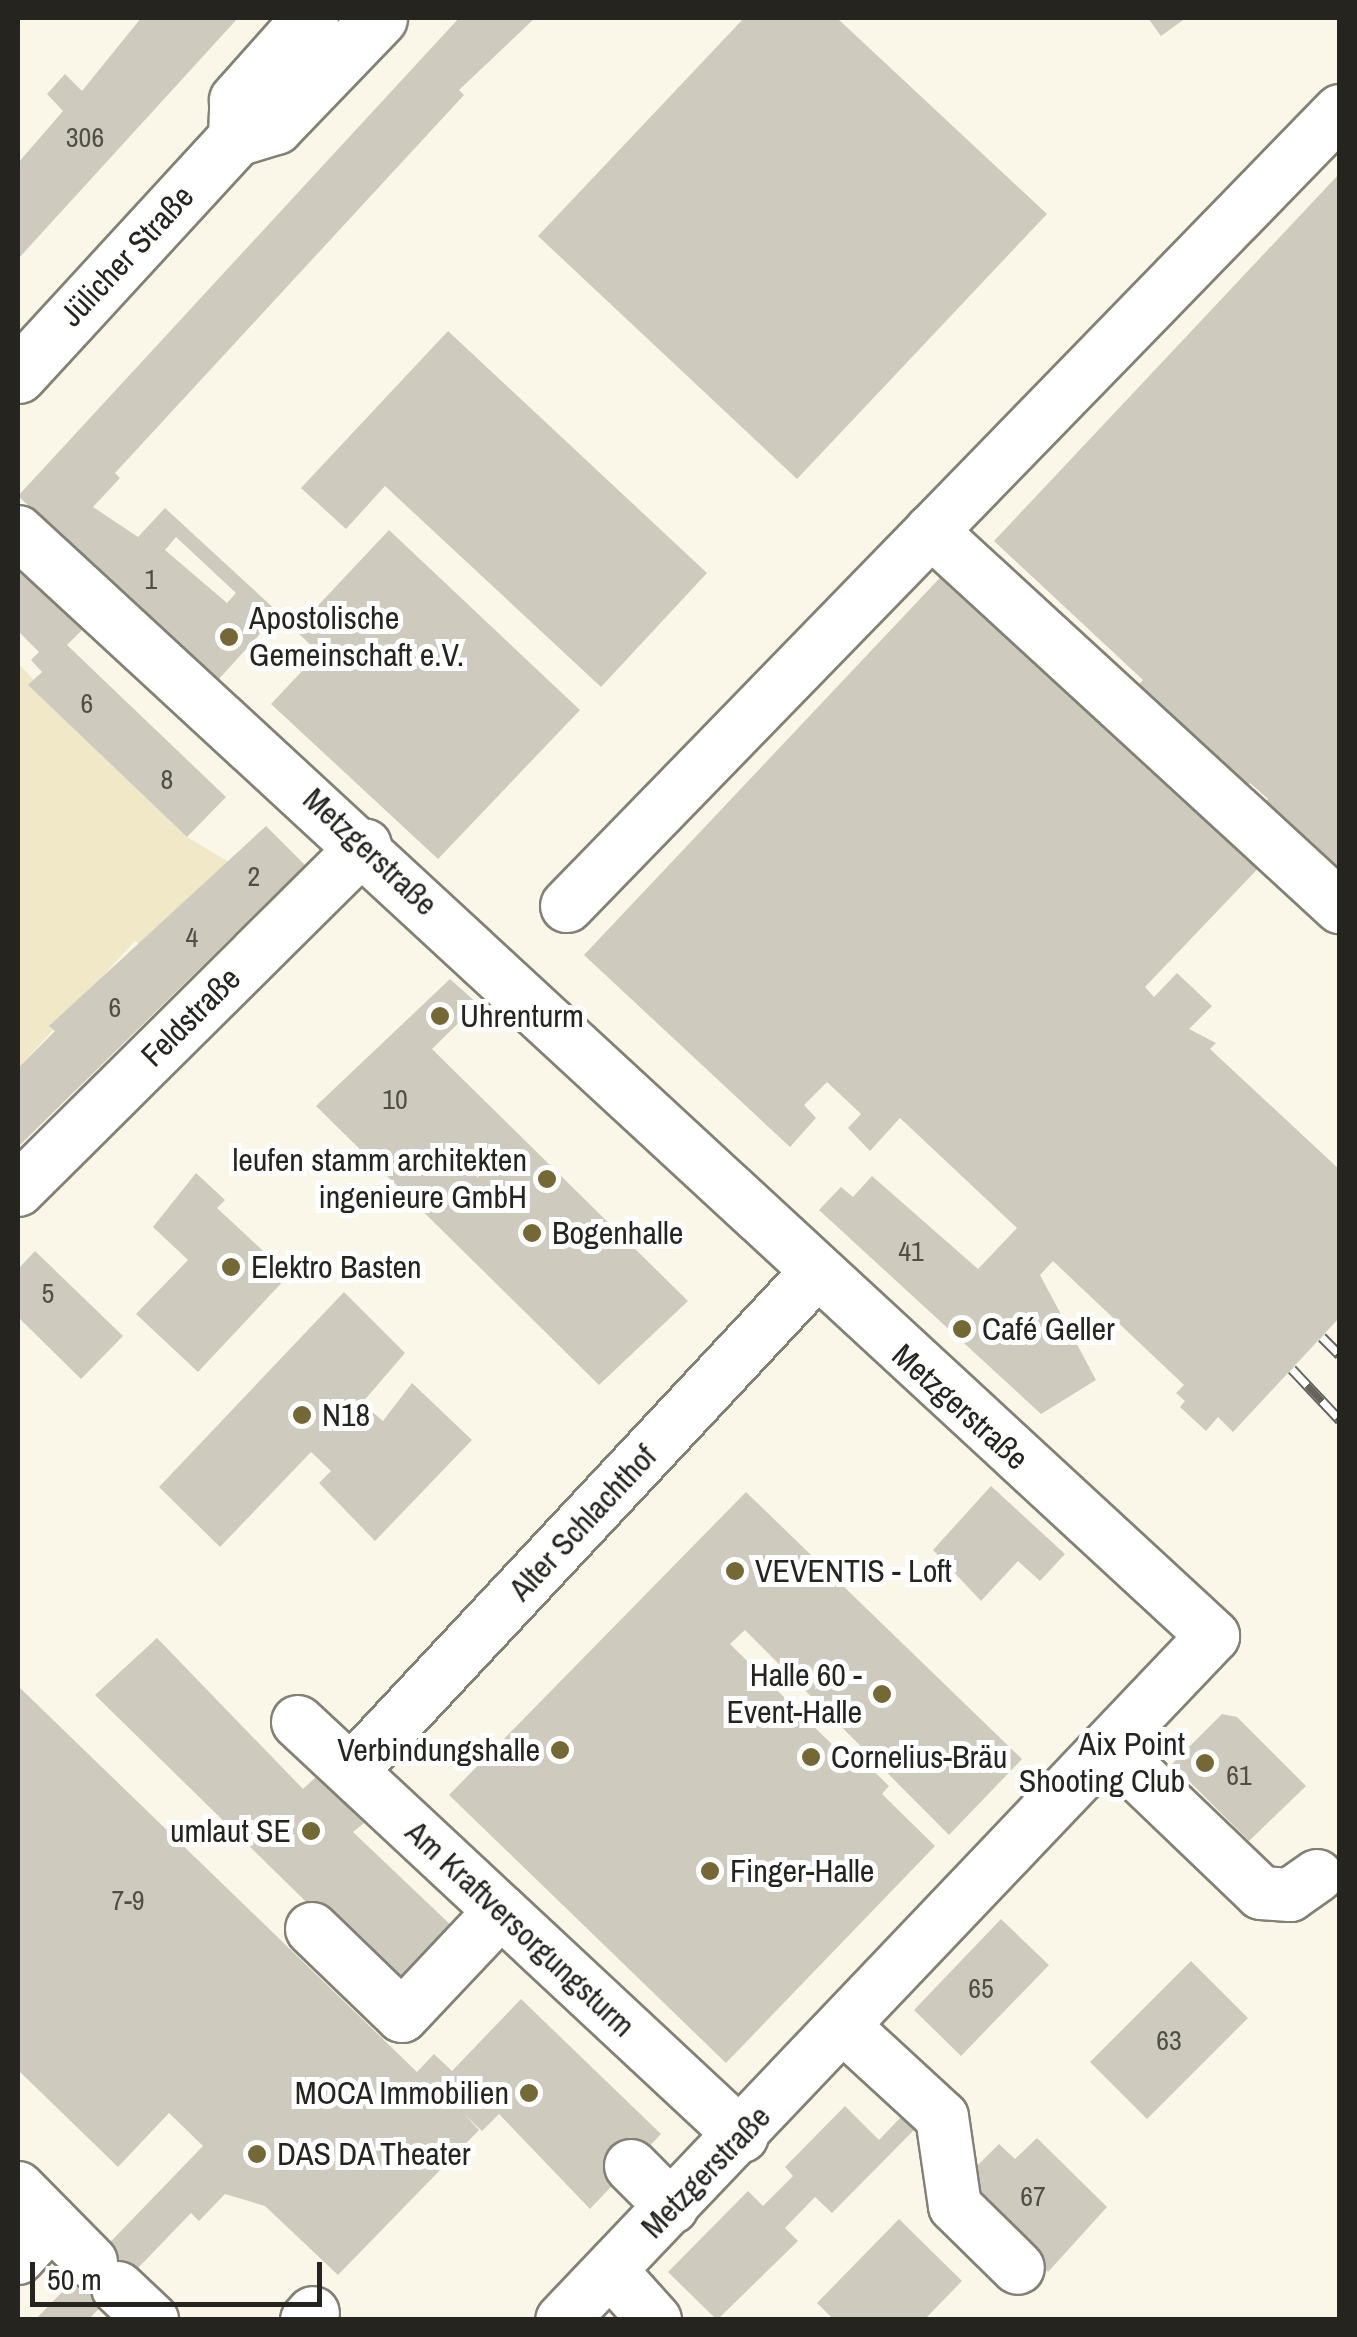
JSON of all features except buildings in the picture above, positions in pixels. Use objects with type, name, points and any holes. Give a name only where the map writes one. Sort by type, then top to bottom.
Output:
[{"type":"main road","points":[[236,138],[237,100],[310,18]]},
{"type":"main road","name":"Jülicher Straße","points":[[18,374],[236,138],[275,126],[379,18]]},
{"type":"street","points":[[568,906],[1338,116]]},
{"type":"street","points":[[931,531],[1340,908]]},
{"type":"street","name":"Metzgerstraße","points":[[18,532],[365,844],[814,1275],[1214,1636],[742,2136],[562,2320]]},
{"type":"street","name":"Feldstraße","points":[[18,1190],[365,844]]},
{"type":"street","name":"Alter Schlachthof","points":[[351,1771],[814,1275]]},
{"type":"street","name":"Am Kraftversorgungsturm","points":[[298,1722],[742,2136]]},
{"type":"street","points":[[1109,1748],[1261,1893],[1290,1896],[1317,1876]]},
{"type":"street","points":[[312,1929],[402,2016],[501,1912]]},
{"type":"street","points":[[844,2027],[942,2117],[954,2206],[1018,2268]]},
{"type":"street","points":[[631,2166],[672,2207]]},
{"type":"street","points":[[29,2223],[120,2290]]},
{"type":"street","points":[[611,2271],[655,2320]]},
{"type":"shaded area","points":[[18,663],[34,680],[29,686],[187,837],[229,862],[142,947],[135,941],[18,1068]]},
{"type":"railway","points":[[1322,1337],[1340,1355]]},
{"type":"railway","points":[[1292,1369],[1340,1420]]},
{"type":"place","name":"Apostolische Gemeinschaft e.V.","points":[[229,637]]},
{"type":"place","name":"Uhrenturm","points":[[440,1016]]},
{"type":"place","name":"leufen stamm architekten ingenieure GmbH","points":[[547,1179]]},
{"type":"place","name":"Bogenhalle","points":[[532,1233]]},
{"type":"place","name":"Elektro Basten","points":[[231,1267]]},
{"type":"place","name":"Café Geller","points":[[962,1329]]},
{"type":"place","name":"N18","points":[[302,1415]]},
{"type":"place","name":"VEVENTIS - Loft","points":[[735,1571]]},
{"type":"place","name":"Halle 60 - Event-Halle","points":[[882,1694]]},
{"type":"place","name":"Verbindungshalle","points":[[560,1750]]},
{"type":"place","name":"Cornelius-Bräu","points":[[811,1757]]},
{"type":"place","name":"Aix Point Shooting Club","points":[[1205,1763]]},
{"type":"place","name":"umlaut SE","points":[[311,1831]]},
{"type":"place","name":"Finger-Halle","points":[[710,1871]]},
{"type":"place","name":"MOCA Immobilien","points":[[529,2093]]},
{"type":"place","name":"DAS DA Theater","points":[[257,2154]]}]
